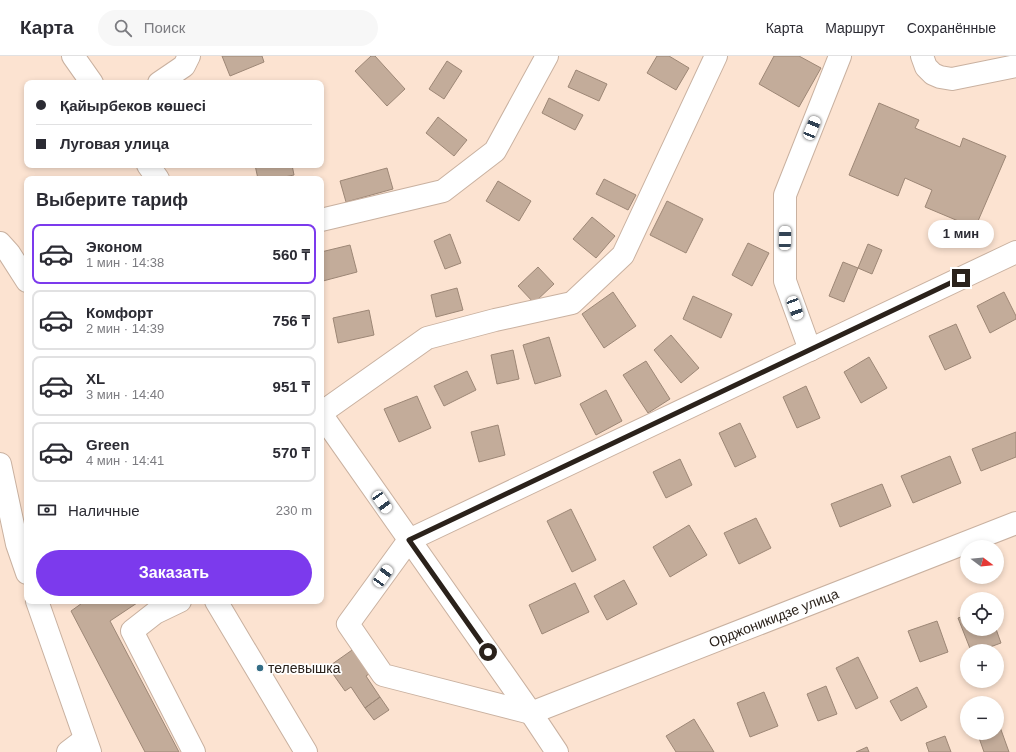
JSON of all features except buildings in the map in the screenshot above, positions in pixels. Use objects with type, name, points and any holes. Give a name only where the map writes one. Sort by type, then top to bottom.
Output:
[{"type":"street","points":[[73,56],[90,80]]},
{"type":"street","points":[[163,80],[184,66],[189,56]]},
{"type":"street","points":[[324,219],[443,191],[495,151],[546,56]]},
{"type":"street","points":[[324,411],[426,338],[495,320],[572,303],[623,255],[716,56]]},
{"type":"street","points":[[810,350],[785,281],[785,195],[840,58]]},
{"type":"street","points":[[924,61],[933,74],[952,79],[1016,66]]},
{"type":"street","points":[[0,243],[24,277]]},
{"type":"street","points":[[531,713],[383,675],[348,624],[409,540],[1016,252]]},
{"type":"street","points":[[324,417],[557,752]]},
{"type":"street","points":[[0,464],[17,544],[24,564]]},
{"type":"street","name":"Орджоникидзе улица","points":[[531,713],[1016,523]]},
{"type":"street","points":[[38,604],[88,745],[68,752]]},
{"type":"street","points":[[174,604],[155,613],[132,631],[194,752]]},
{"type":"street","points":[[218,604],[306,752]]},
{"type":"place","name":"телевышка","points":[[260,668]]},
{"type":"route","points":[[488,652],[409,540],[961,278]]}]
